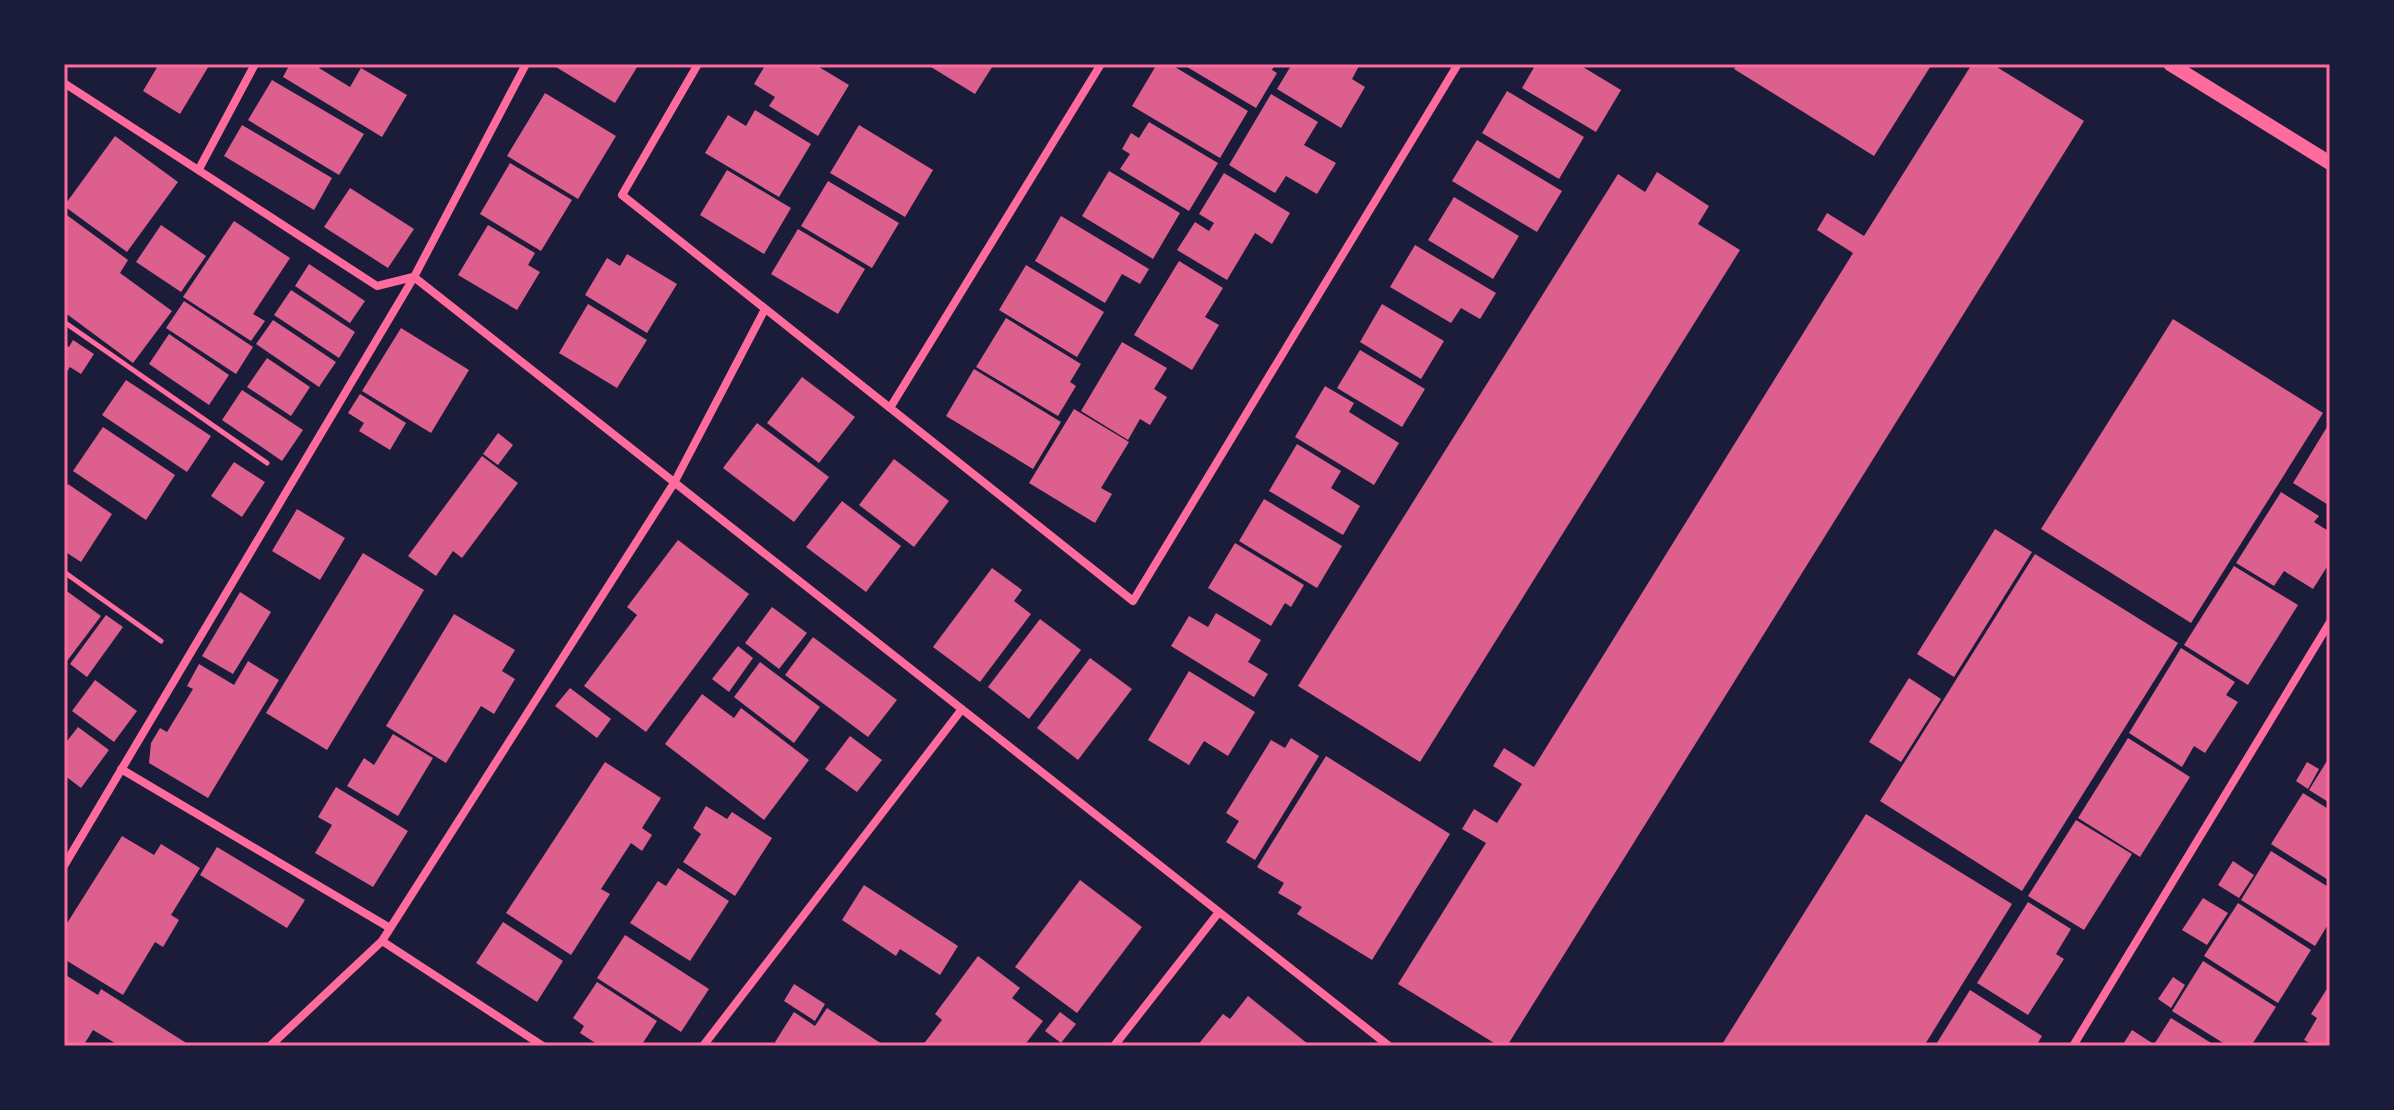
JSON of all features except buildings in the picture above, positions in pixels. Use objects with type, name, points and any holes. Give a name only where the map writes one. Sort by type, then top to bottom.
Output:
[{"type":"street","points":[[199,169],[255,64]]},
{"type":"street","points":[[64,866],[414,277],[526,64]]},
{"type":"street","points":[[698,64],[622,195],[1133,601],[1458,64]]},
{"type":"street","points":[[890,408],[1101,64]]},
{"type":"street","points":[[2170,64],[2330,163]]},
{"type":"street","points":[[64,83],[377,286],[414,277]]},
{"type":"street","points":[[414,277],[1389,1046]]},
{"type":"street","points":[[270,1046],[382,941],[674,483],[765,309]]},
{"type":"street","points":[[2073,1046],[2330,622]]},
{"type":"street","points":[[703,1046],[962,709]]},
{"type":"street","points":[[121,769],[390,928]]},
{"type":"street","points":[[1114,1046],[1219,912]]},
{"type":"street","points":[[382,941],[543,1046]]},
{"type":"path","points":[[64,322],[292,480]]},
{"type":"path","points":[[64,572],[185,659]]}]
